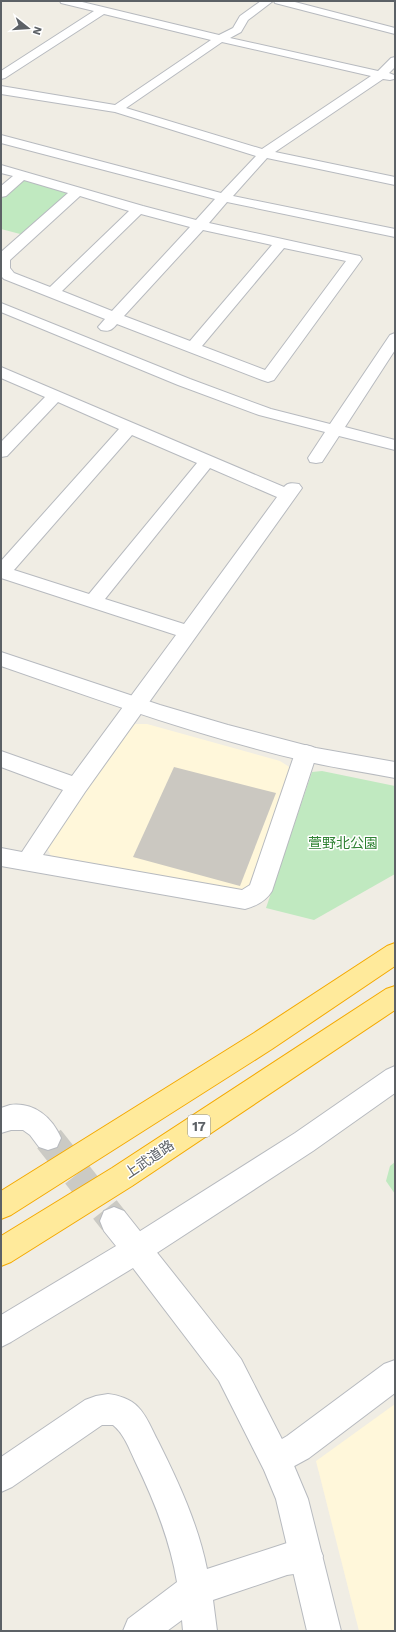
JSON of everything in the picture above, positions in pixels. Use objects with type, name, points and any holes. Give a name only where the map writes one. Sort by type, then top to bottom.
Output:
[{"type":"highway","points":[[1,1206],[263,1041],[395,953]]},
{"type":"highway","name":"上武道路","points":[[1,1252],[122,1177],[395,997]]},
{"type":"street","points":[[65,1],[101,11],[395,78]]},
{"type":"street","points":[[117,109],[221,38],[237,30],[244,18],[268,1]]},
{"type":"street","points":[[279,1],[395,31]]},
{"type":"street","points":[[1,76],[101,11]]},
{"type":"street","points":[[92,343],[200,224],[226,198],[264,154],[381,75],[395,60]]},
{"type":"street","points":[[1,90],[117,109],[264,154],[395,181]]},
{"type":"street","points":[[1,139],[226,198],[395,232]]},
{"type":"street","points":[[1,169],[78,191],[138,209],[355,259],[268,377],[9,276],[3,269],[3,258],[78,191]]},
{"type":"street","points":[[1,193],[22,175]]},
{"type":"street","points":[[52,293],[138,209]]},
{"type":"street","points":[[192,348],[281,243]]},
{"type":"street","points":[[1,307],[184,382],[265,412],[395,445]]},
{"type":"street","points":[[316,458],[395,338]]},
{"type":"street","points":[[1,372],[208,460],[290,491],[134,705],[77,786],[34,851],[29,862]]},
{"type":"street","points":[[1,452],[55,396]]},
{"type":"street","points":[[130,427],[3,570],[188,632]]},
{"type":"street","points":[[93,601],[208,460]]},
{"type":"street","points":[[1,659],[134,705],[221,731],[306,753],[395,770]]},
{"type":"street","points":[[1,857],[245,900],[260,891],[306,753]]},
{"type":"street","points":[[1,759],[77,786]]},
{"type":"street","points":[[1,1332],[136,1250],[310,1138],[395,1078]]},
{"type":"street","points":[[1,1121],[6,1118],[23,1117],[38,1124],[48,1138]]},
{"type":"street","points":[[114,1221],[230,1370],[276,1460],[292,1499],[324,1631]]},
{"type":"street","points":[[276,1460],[298,1447],[395,1375]]},
{"type":"street","points":[[1,1476],[96,1411],[106,1408],[126,1416],[132,1423],[154,1467],[165,1492],[188,1556],[195,1589],[200,1631]]},
{"type":"street","points":[[140,1631],[195,1589],[287,1559],[307,1556]]},
{"type":"shaded area","points":[[132,724],[147,724],[280,761],[291,768],[252,884],[237,892],[52,858],[46,846]]},
{"type":"shaded area","points":[[395,1404],[395,1631],[359,1631],[316,1461]]},
{"type":"green space","points":[[31,179],[68,190],[70,194],[24,235],[1,229],[1,196],[19,181]]},
{"type":"green space","name":"萱野北公園","points":[[322,771],[395,786],[395,874],[314,920],[266,908],[312,772]]},
{"type":"green space","points":[[395,1162],[395,1194],[386,1181],[390,1166]]},
{"type":"building","points":[[174,767],[276,793],[240,886],[133,857]]},
{"type":"tunnel","points":[[49,1139],[114,1221]]}]
